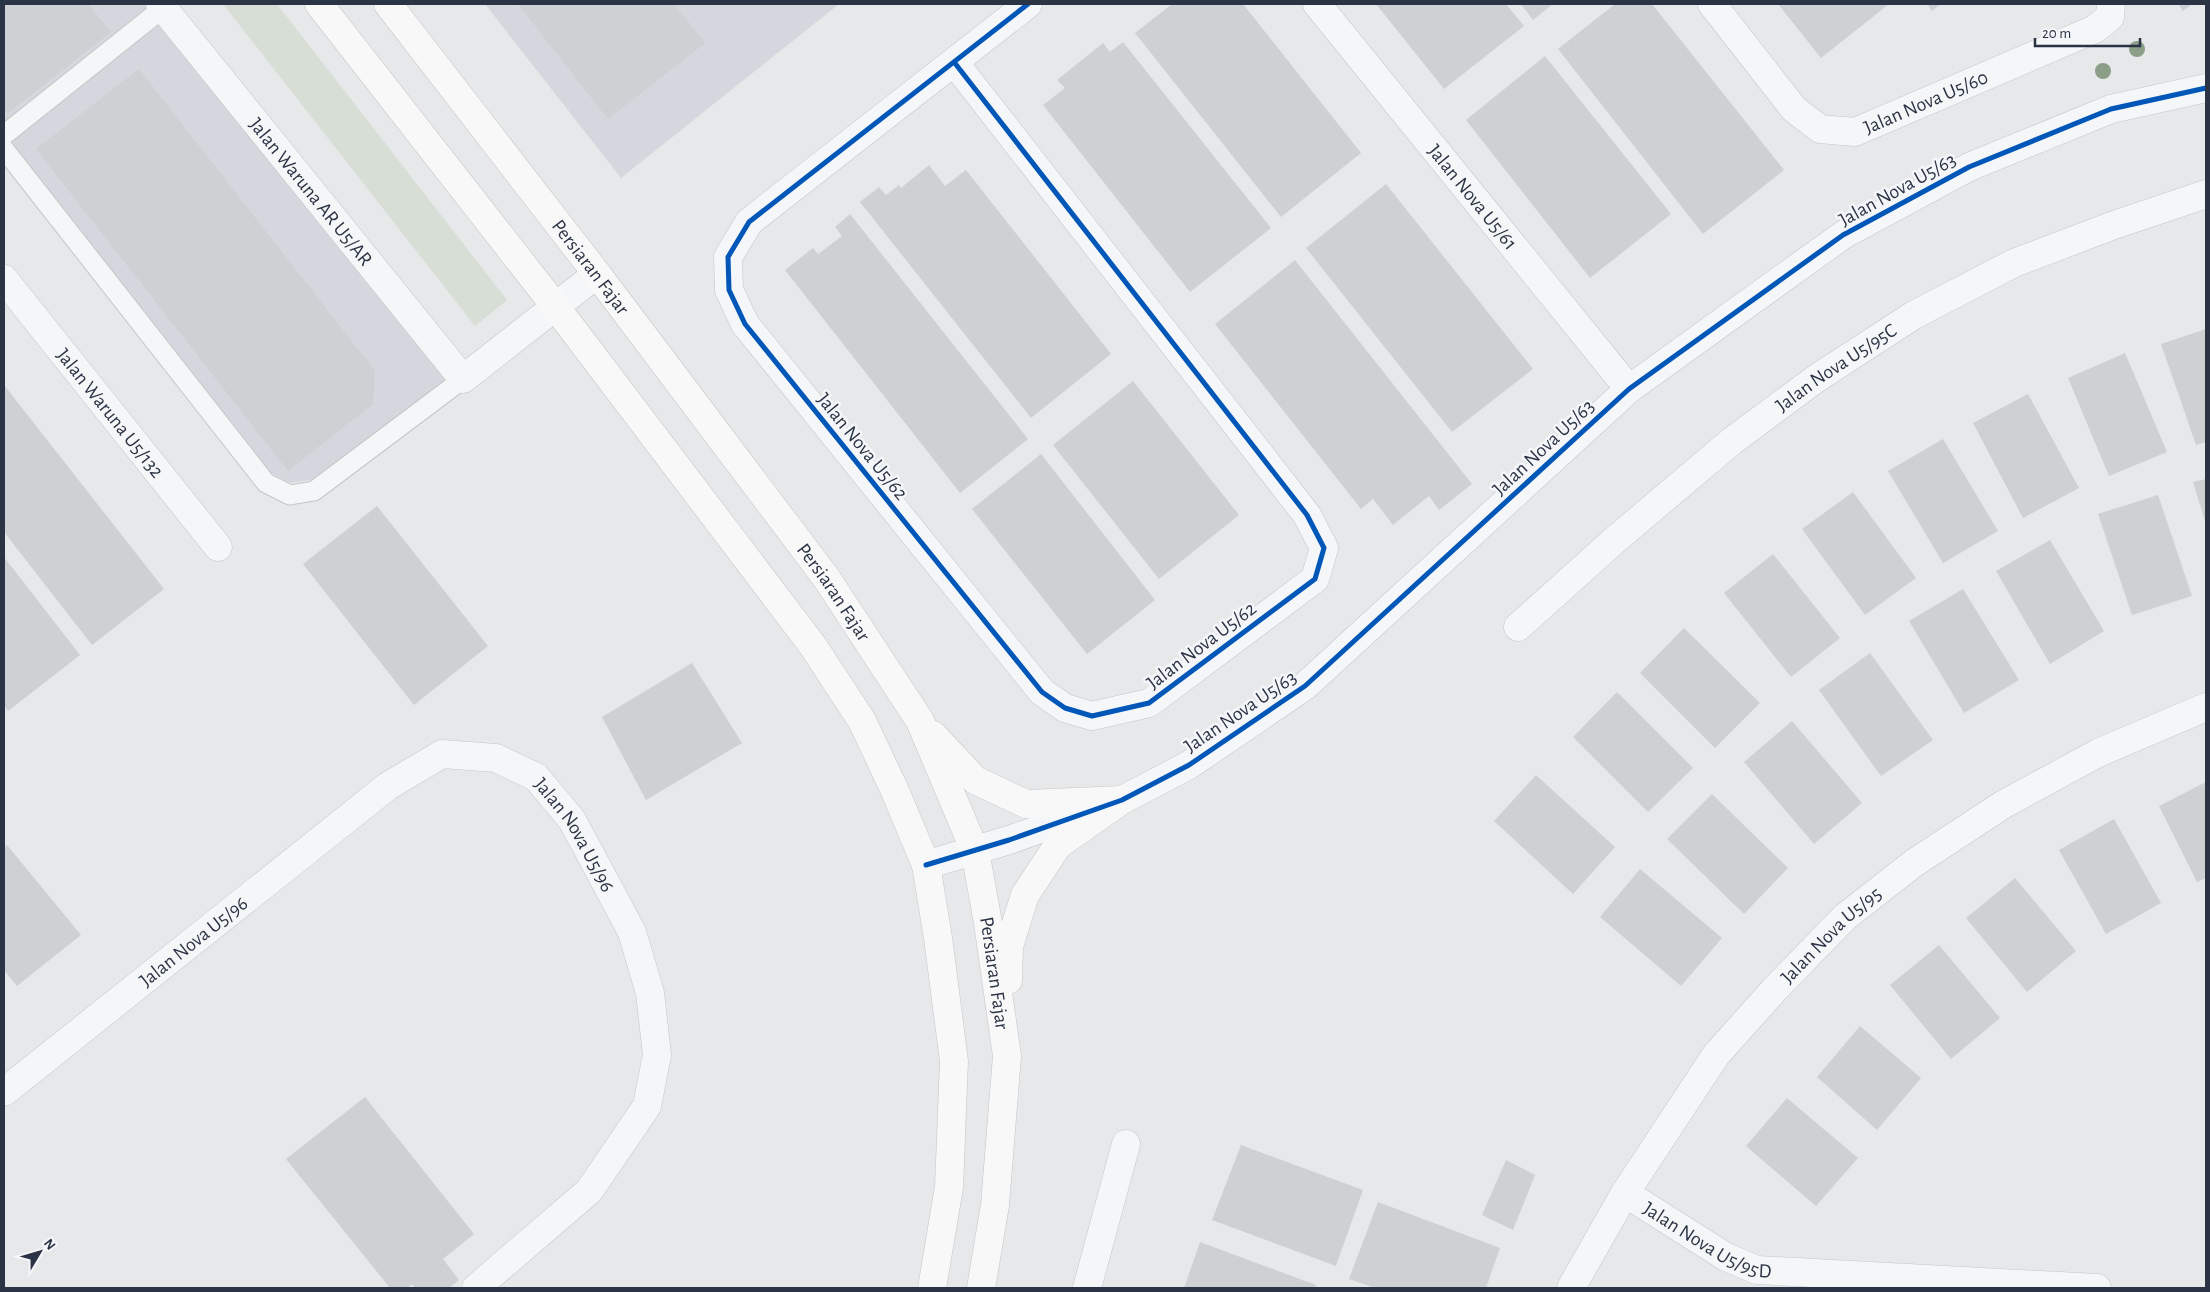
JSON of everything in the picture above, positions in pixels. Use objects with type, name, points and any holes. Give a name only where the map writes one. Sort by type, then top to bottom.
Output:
[{"type":"main road","points":[[319,4],[555,306],[813,646],[862,721],[895,791],[926,866],[938,938],[954,1061],[950,1188],[932,1288]]},
{"type":"main road","name":"Persiaran Fajar","points":[[388,4],[597,274],[828,579],[920,721],[975,851],[988,923],[1007,1056],[995,1205],[981,1288]]},
{"type":"main road","points":[[920,721],[975,780],[1026,804],[1122,800]]},
{"type":"main road","points":[[1007,1056],[1009,946],[1025,895],[1058,845],[1122,800]]},
{"type":"street","points":[[954,62],[1028,4]]},
{"type":"street","name":"Jalan Nova U5/61","points":[[1317,4],[1629,389]]},
{"type":"street","name":"Jalan Nova U5/60","points":[[1712,4],[1794,109],[1820,129],[1855,132],[2095,29],[2110,17],[2111,4]]},
{"type":"street","name":"Jalan Waruna AR U5/AR","points":[[161,6],[463,379]]},
{"type":"street","name":"Jalan Nova U5/62","points":[[954,62],[1307,514],[1324,548],[1315,579],[1149,703],[1092,716],[1065,708],[1042,692],[746,324],[729,290],[728,257],[749,222],[954,62]]},
{"type":"street","name":"Jalan Nova U5/63","points":[[926,866],[1122,800],[1189,765],[1305,686],[1629,389],[1843,235],[1969,167],[2112,109],[2206,88]]},
{"type":"street","name":"Jalan Nova U5/95C","points":[[1518,627],[1616,539],[1732,441],[1817,378],[1914,314],[2014,263],[2114,225],[2206,194]]},
{"type":"street","points":[[463,379],[597,274]]},
{"type":"street","name":"Jalan Waruna U5/132","points":[[4,279],[218,547]]},
{"type":"street","name":"Jalan Nova U5/95","points":[[1571,1288],[1625,1193],[1716,1055],[1774,990],[1845,917],[1914,863],[2004,804],[2098,753],[2206,707]]},
{"type":"street","name":"Jalan Nova U5/96","points":[[4,1092],[388,786],[442,754],[496,758],[536,777],[572,820],[632,932],[650,993],[657,1055],[647,1106],[589,1191],[476,1288]]},
{"type":"street","points":[[1087,1288],[1126,1144]]},
{"type":"street","name":"Jalan Nova U5/95D","points":[[1625,1193],[1726,1257],[1758,1270],[2096,1288]]},
{"type":"lane","points":[[4,135],[161,6]]},
{"type":"lane","points":[[4,149],[266,483],[290,495],[314,491],[463,379]]},
{"type":"shaded area","points":[[4,4],[150,4],[447,380],[311,480],[291,483],[269,472],[4,132]]},
{"type":"shaded area","points":[[223,4],[277,4],[507,300],[475,326]]},
{"type":"shaded area","points":[[485,4],[839,4],[621,178]]},
{"type":"building","points":[[4,4],[88,4],[111,32],[8,113],[4,107]]},
{"type":"building","points":[[518,4],[674,4],[705,43],[608,119]]},
{"type":"building","points":[[1172,4],[1243,4],[1361,153],[1281,217],[1135,33]]},
{"type":"building","points":[[1376,4],[1506,4],[1524,26],[1444,89]]},
{"type":"building","points":[[1521,4],[1553,4],[1533,20]]},
{"type":"building","points":[[1615,4],[1652,4],[1784,170],[1703,234],[1558,49]]},
{"type":"building","points":[[1778,4],[1889,4],[1821,58]]},
{"type":"building","points":[[1927,4],[1941,4],[1932,11]]},
{"type":"building","points":[[2178,4],[2192,4],[2183,11]]},
{"type":"building","points":[[1123,42],[1271,228],[1190,292],[1043,105],[1065,88],[1057,80],[1103,43],[1110,52]]},
{"type":"building","points":[[1545,56],[1671,214],[1590,278],[1466,120]]},
{"type":"building","points":[[139,69],[375,371],[373,404],[288,471],[36,149]]},
{"type":"building","points":[[929,165],[945,186],[966,170],[1111,354],[1031,418],[860,202],[879,187],[886,195],[899,185],[901,188]]},
{"type":"building","points":[[1386,184],[1533,369],[1452,432],[1306,248]]},
{"type":"building","points":[[850,214],[1028,439],[960,493],[785,270],[813,248],[818,254],[842,236],[835,227]]},
{"type":"building","points":[[1295,260],[1472,484],[1439,510],[1429,496],[1393,525],[1373,499],[1361,509],[1215,324]]},
{"type":"building","points":[[2206,329],[2206,442],[2196,445],[2161,344]]},
{"type":"building","points":[[2125,353],[2167,452],[2109,476],[2068,378]]},
{"type":"building","points":[[1133,381],[1239,515],[1159,579],[1053,445]]},
{"type":"building","points":[[4,385],[164,589],[92,645],[4,532]]},
{"type":"building","points":[[2028,394],[2079,488],[2023,518],[1973,423]]},
{"type":"building","points":[[1943,439],[1998,531],[1943,563],[1888,471]]},
{"type":"building","points":[[1041,454],[1155,600],[1087,654],[972,509]]},
{"type":"building","points":[[2206,479],[2206,524],[2193,482]]},
{"type":"building","points":[[1853,492],[1916,578],[1865,615],[1802,529]]},
{"type":"building","points":[[2158,495],[2192,596],[2132,615],[2098,514]]},
{"type":"building","points":[[377,506],[488,646],[414,705],[303,564]]},
{"type":"building","points":[[2050,540],[2104,631],[2050,664],[1996,571]]},
{"type":"building","points":[[1773,554],[1840,638],[1791,677],[1724,593]]},
{"type":"building","points":[[4,557],[80,655],[8,711],[4,705]]},
{"type":"building","points":[[1963,589],[2019,680],[1964,713],[1909,621]]},
{"type":"building","points":[[1684,628],[1760,703],[1715,748],[1640,673]]},
{"type":"building","points":[[1870,653],[1933,740],[1881,776],[1819,690]]},
{"type":"building","points":[[692,663],[742,743],[646,800],[602,717]]},
{"type":"building","points":[[1617,692],[1693,768],[1648,812],[1573,737]]},
{"type":"building","points":[[1792,721],[1862,803],[1814,844],[1744,762]]},
{"type":"building","points":[[1536,775],[1615,847],[1573,894],[1494,821]]},
{"type":"building","points":[[2206,782],[2206,878],[2197,882],[2159,806]]},
{"type":"building","points":[[1712,794],[1788,868],[1744,914],[1667,839]]},
{"type":"building","points":[[2114,819],[2161,903],[2106,934],[2059,850]]},
{"type":"building","points":[[7,845],[81,935],[17,986],[4,970],[4,848]]},
{"type":"building","points":[[1640,869],[1722,938],[1681,986],[1600,917]]},
{"type":"building","points":[[2015,878],[2076,951],[2027,992],[1966,918]]},
{"type":"building","points":[[1939,945],[2000,1018],[1951,1059],[1890,985]]},
{"type":"building","points":[[1860,1026],[1921,1078],[1877,1130],[1817,1077]]},
{"type":"building","points":[[365,1097],[474,1234],[443,1259],[459,1280],[449,1288],[415,1288],[412,1284],[407,1288],[390,1288],[286,1159]]},
{"type":"building","points":[[1787,1098],[1858,1158],[1816,1206],[1746,1146]]},
{"type":"building","points":[[1241,1145],[1363,1190],[1336,1266],[1212,1220]]},
{"type":"building","points":[[1506,1160],[1535,1175],[1513,1230],[1482,1215]]},
{"type":"building","points":[[1378,1202],[1500,1248],[1486,1288],[1375,1288],[1349,1279]]},
{"type":"building","points":[[1200,1242],[1316,1285],[1315,1288],[1184,1288]]},
{"type":"cycle path","points":[[954,62],[1307,515],[1324,548],[1315,579],[1149,703],[1092,716],[1065,708],[1042,692],[745,324],[729,290],[728,257],[749,222],[1028,4]]},
{"type":"cycle path","points":[[926,865],[1009,840],[1122,800],[1189,765],[1305,686],[1629,389],[1843,235],[1969,167],[2111,109],[2206,88]]}]
